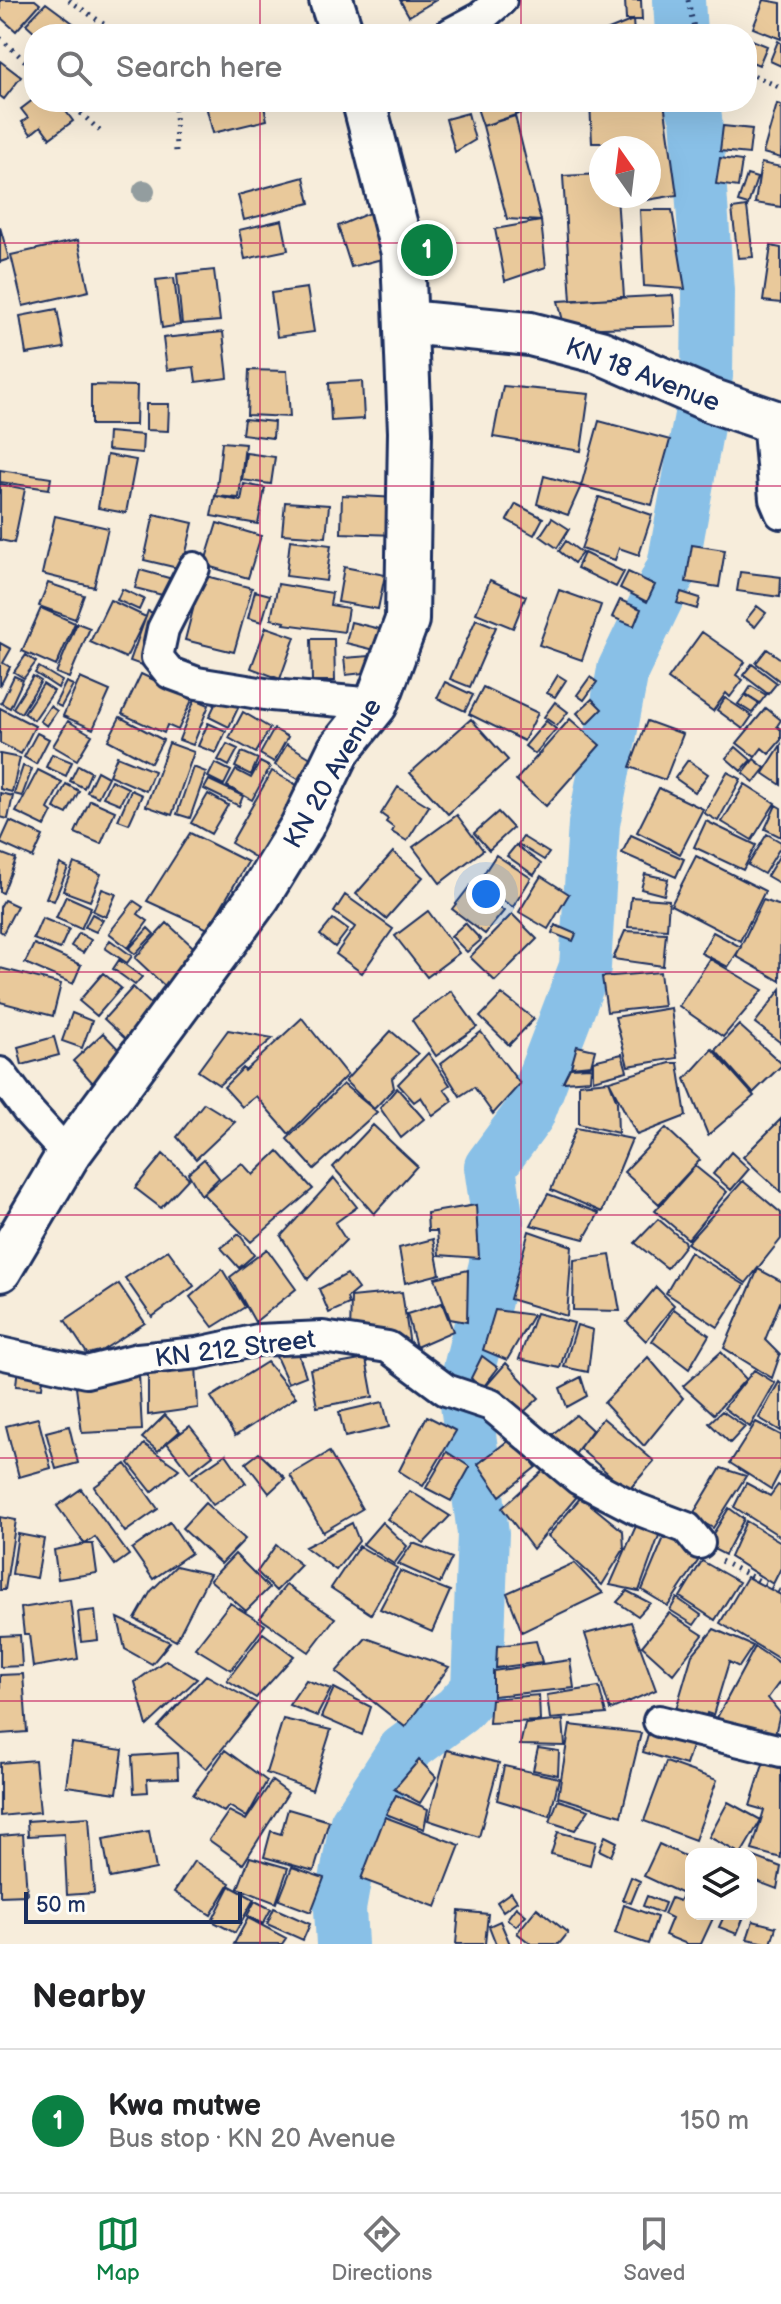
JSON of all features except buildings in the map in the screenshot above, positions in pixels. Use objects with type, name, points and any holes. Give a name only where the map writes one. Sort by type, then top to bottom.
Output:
[{"type":"main road","points":[[331,0],[339,24]]},
{"type":"main road","name":"KN 20 Avenue","points":[[0,1270],[68,1155],[259,896],[302,826],[339,750],[376,704],[407,620],[410,432],[403,253],[367,112]]},
{"type":"main road","name":"KN 18 Avenue","points":[[407,322],[530,334],[600,352],[710,400],[774,421]]},
{"type":"street","points":[[469,24],[501,0]]},
{"type":"street","points":[[774,421],[775,499],[781,513]]},
{"type":"street","points":[[194,568],[163,629],[157,657],[170,673],[197,683],[271,695],[376,704]]},
{"type":"street","points":[[0,1073],[29,1112],[68,1155]]},
{"type":"street","name":"KN 212 Street","points":[[0,1353],[86,1372],[138,1359],[198,1353],[258,1340],[323,1337],[388,1347],[446,1390],[491,1405],[579,1479],[637,1509],[687,1528],[699,1543]]},
{"type":"street","points":[[659,1721],[781,1751]]},
{"type":"path","points":[[69,0],[104,24]]},
{"type":"path","points":[[688,0],[693,24]]},
{"type":"path","points":[[0,38],[24,60]]},
{"type":"path","points":[[757,77],[781,88]]},
{"type":"path","points":[[80,112],[101,132]]},
{"type":"path","points":[[175,112],[176,156]]},
{"type":"path","points":[[699,1543],[716,1559],[781,1592]]},
{"type":"waterway","points":[[679,0],[680,24]]},
{"type":"waterway","points":[[342,1944],[340,1909],[355,1825],[403,1751],[458,1710],[477,1689],[483,1533],[464,1389],[495,1264],[498,1222],[490,1167],[529,1114],[585,967],[594,824],[623,670],[673,566],[707,376],[708,291],[694,112]]},
{"type":"waterway","points":[[585,967],[606,959]]},
{"type":"place","name":"Kwa mutwe","points":[[427,250]]}]
